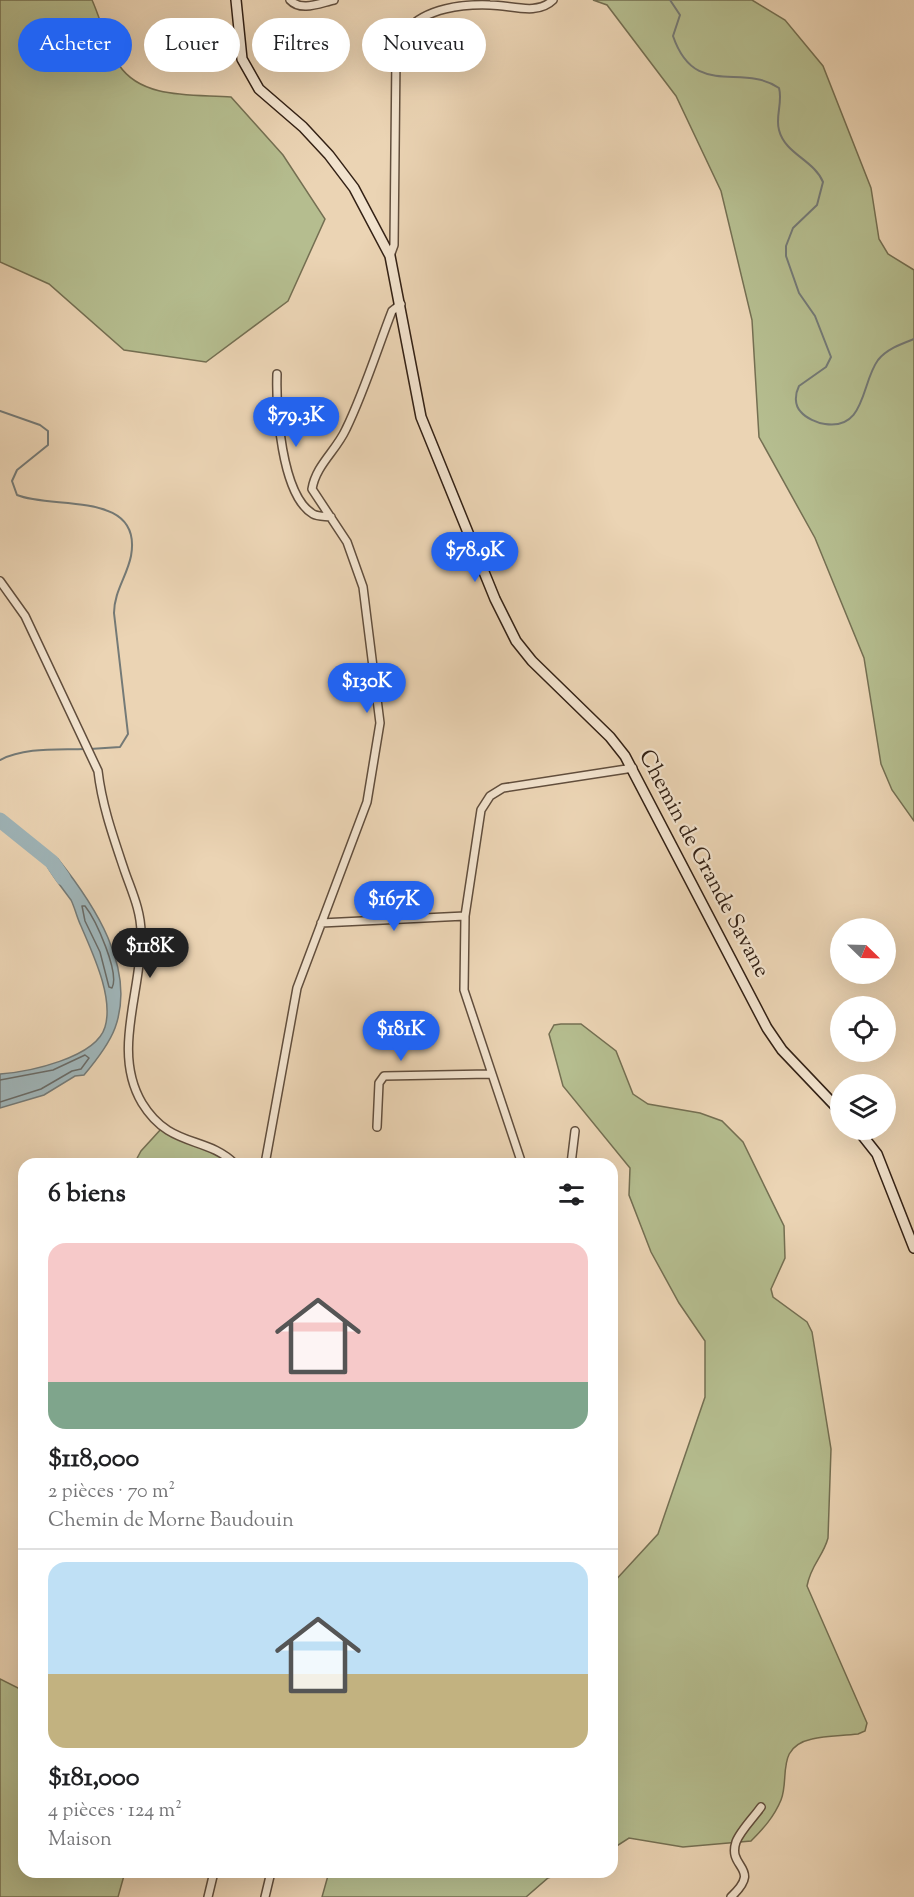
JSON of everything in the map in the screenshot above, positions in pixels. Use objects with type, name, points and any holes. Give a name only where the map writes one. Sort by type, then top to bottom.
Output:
[{"type":"street","name":"Chemin de Grande Savane","points":[[236,0],[242,59],[259,89],[303,126],[329,155],[354,188],[390,256],[421,417],[516,641],[532,661],[610,737],[633,768],[767,1028],[782,1050],[830,1100]]},
{"type":"street","points":[[290,0],[297,6],[303,6],[334,0]]},
{"type":"street","points":[[390,256],[394,245],[396,56],[407,30],[428,15],[456,7],[491,5],[524,9],[546,7],[553,0]]},
{"type":"street","points":[[266,1158],[297,988],[367,802],[380,723],[363,587],[347,542],[314,496],[314,480],[318,469],[340,442],[392,311],[401,304]]},
{"type":"street","points":[[277,374],[276,396],[289,478],[301,501],[312,514],[331,517]]},
{"type":"street","points":[[0,580],[25,616],[98,771],[101,797],[138,906],[141,933],[129,1047],[134,1084],[142,1102],[162,1128],[223,1158]]},
{"type":"street","points":[[520,1158],[490,1074],[464,990],[465,916],[480,810],[490,796],[503,788],[529,782],[633,768]]},
{"type":"street","points":[[321,923],[465,916]]},
{"type":"street","points":[[377,1127],[379,1083],[384,1076],[490,1074]]},
{"type":"street","points":[[572,1158],[575,1131]]},
{"type":"street","points":[[867,1140],[881,1162],[914,1248]]},
{"type":"street","points":[[731,1897],[744,1885],[746,1878],[736,1855],[736,1842],[761,1807]]},
{"type":"street","points":[[208,1897],[213,1878]]},
{"type":"street","points":[[265,1897],[270,1878]]},
{"type":"green space","points":[[0,0],[92,0],[99,18],[18,18],[18,72],[125,72],[141,84],[155,90],[186,95],[231,97],[283,155],[325,219],[288,301],[206,362],[124,350],[49,284],[0,262]]},
{"type":"green space","points":[[593,0],[752,0],[785,20],[823,66],[871,188],[879,239],[888,254],[914,270],[914,821],[892,790],[881,764],[864,658],[815,538],[759,437],[752,320],[721,191],[676,96],[607,5]]},
{"type":"green space","points":[[581,1024],[616,1051],[633,1094],[648,1104],[700,1113],[722,1121],[743,1142],[784,1226],[785,1258],[771,1289],[773,1297],[807,1322],[812,1332],[831,1449],[828,1538],[811,1572],[807,1586],[867,1723],[865,1731],[858,1734],[817,1738],[800,1743],[793,1749],[786,1764],[781,1800],[768,1822],[751,1841],[683,1847],[629,1838],[618,1845],[618,1577],[658,1534],[705,1397],[705,1341],[679,1303],[651,1252],[629,1195],[630,1168],[563,1086],[549,1034],[554,1025]]},
{"type":"green space","points":[[162,1128],[223,1158],[137,1158]]},
{"type":"green space","points":[[0,1679],[18,1688],[18,1878],[123,1878],[118,1897],[0,1897]]},
{"type":"green space","points":[[327,1878],[548,1878],[526,1897],[322,1897]]},
{"type":"water","points":[[58,859],[97,916],[116,960],[120,982],[120,1005],[115,1028],[101,1053],[84,1075],[75,1076],[44,1095],[0,1108],[0,1074],[43,1066],[75,1055],[99,1038],[105,1027],[107,1002],[96,961],[71,900],[47,866]]},
{"type":"waterway","points":[[670,0],[680,15],[673,36],[682,56],[706,74],[750,78],[779,88],[778,125],[782,138],[819,174],[823,182],[817,205],[793,228],[786,246],[786,256],[799,293],[815,316],[831,357],[826,367],[799,386],[796,399],[799,409],[809,418],[825,424],[838,424],[848,420],[860,403],[878,360],[890,350],[914,339]]},
{"type":"waterway","points":[[0,411],[40,425],[48,431],[48,445],[17,470],[12,481],[17,495],[92,506],[110,512],[123,521],[131,535],[131,556],[116,598],[114,613],[128,734],[120,747],[90,749]]},
{"type":"waterway","points":[[0,760],[30,751],[85,749]]},
{"type":"waterway","points":[[0,820],[52,862],[63,878]]}]
